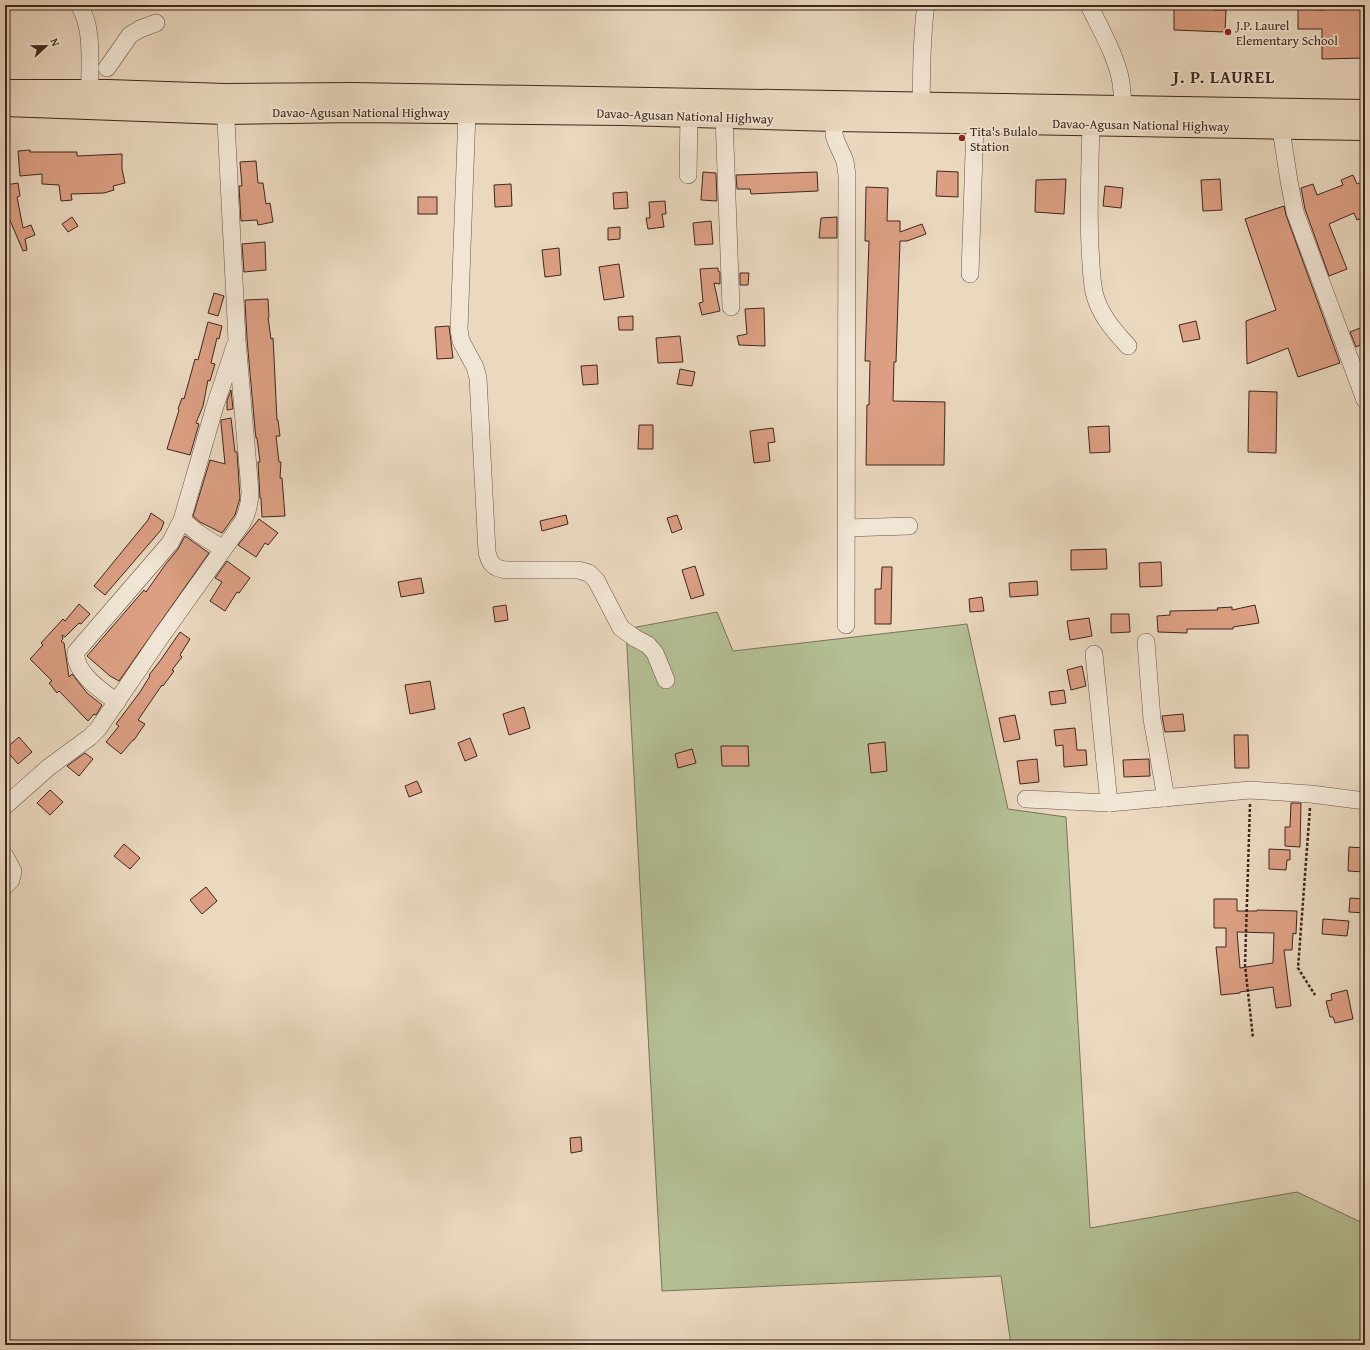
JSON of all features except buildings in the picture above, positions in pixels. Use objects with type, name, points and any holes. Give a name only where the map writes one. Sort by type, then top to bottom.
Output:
[{"type":"highway","name":"Davao-Agusan National Highway","points":[[5,91],[90,91],[133,101]]},
{"type":"highway","name":"Davao-Agusan National Highway","points":[[5,105],[133,101],[357,111],[477,107],[834,112],[975,123],[1091,125],[1123,117]]},
{"type":"highway","name":"Davao-Agusan National Highway","points":[[477,107],[724,117],[834,112],[922,104],[1123,117],[1279,119],[1365,128]]},
{"type":"highway","name":"Davao-Agusan National Highway","points":[[1279,119],[1365,111]]},
{"type":"street","points":[[79,5],[85,18],[89,36],[90,91]]},
{"type":"street","points":[[922,104],[922,42],[926,5]]},
{"type":"street","points":[[1089,5],[1115,62],[1120,77],[1123,117]]},
{"type":"street","points":[[108,68],[130,35],[140,29],[156,23]]},
{"type":"street","points":[[5,806],[49,767],[90,737],[98,729],[160,638],[242,523],[250,503],[237,340],[225,104]]},
{"type":"street","points":[[477,107],[459,330],[464,349],[470,356],[478,378],[487,552],[492,565],[498,569],[578,570],[589,573],[596,580],[621,628],[648,645],[655,653],[666,680]]},
{"type":"street","points":[[834,112],[834,135],[845,161],[847,175],[846,625]]},
{"type":"street","points":[[688,175],[689,116]]},
{"type":"street","points":[[724,117],[731,307]]},
{"type":"street","points":[[1279,119],[1295,212],[1365,400]]},
{"type":"street","points":[[970,274],[975,123]]},
{"type":"street","points":[[1091,125],[1088,213],[1091,273],[1094,293],[1102,313],[1114,331],[1128,346]]},
{"type":"street","points":[[117,702],[88,679],[77,662],[76,652],[170,543],[177,531],[182,520],[214,406],[237,340]]},
{"type":"street","points":[[182,520],[198,533],[223,549]]},
{"type":"street","points":[[846,528],[909,526]]},
{"type":"street","points":[[1146,642],[1152,719],[1166,798]]},
{"type":"street","points":[[1094,654],[1109,803]]},
{"type":"street","points":[[1026,799],[1109,803],[1250,790],[1311,794],[1365,801]]},
{"type":"street","points":[[5,856],[13,871],[11,880],[5,886]]},
{"type":"path","points":[[1250,790],[1245,965],[1253,1038]]},
{"type":"path","points":[[1311,794],[1298,968],[1315,995]]},
{"type":"green space","points":[[717,612],[733,651],[967,624],[1008,809],[1066,817],[1090,1228],[1297,1192],[1365,1224],[1365,1345],[1011,1345],[1001,1276],[662,1291],[626,629]]},
{"type":"place","name":"J.P. Laurel Elementary School","points":[[1228,32]]},
{"type":"place","name":"Tita's Bulalo Station","points":[[962,138]]},
{"type":"district","name":"J. P. LAUREL","points":[[1224,76]]}]
